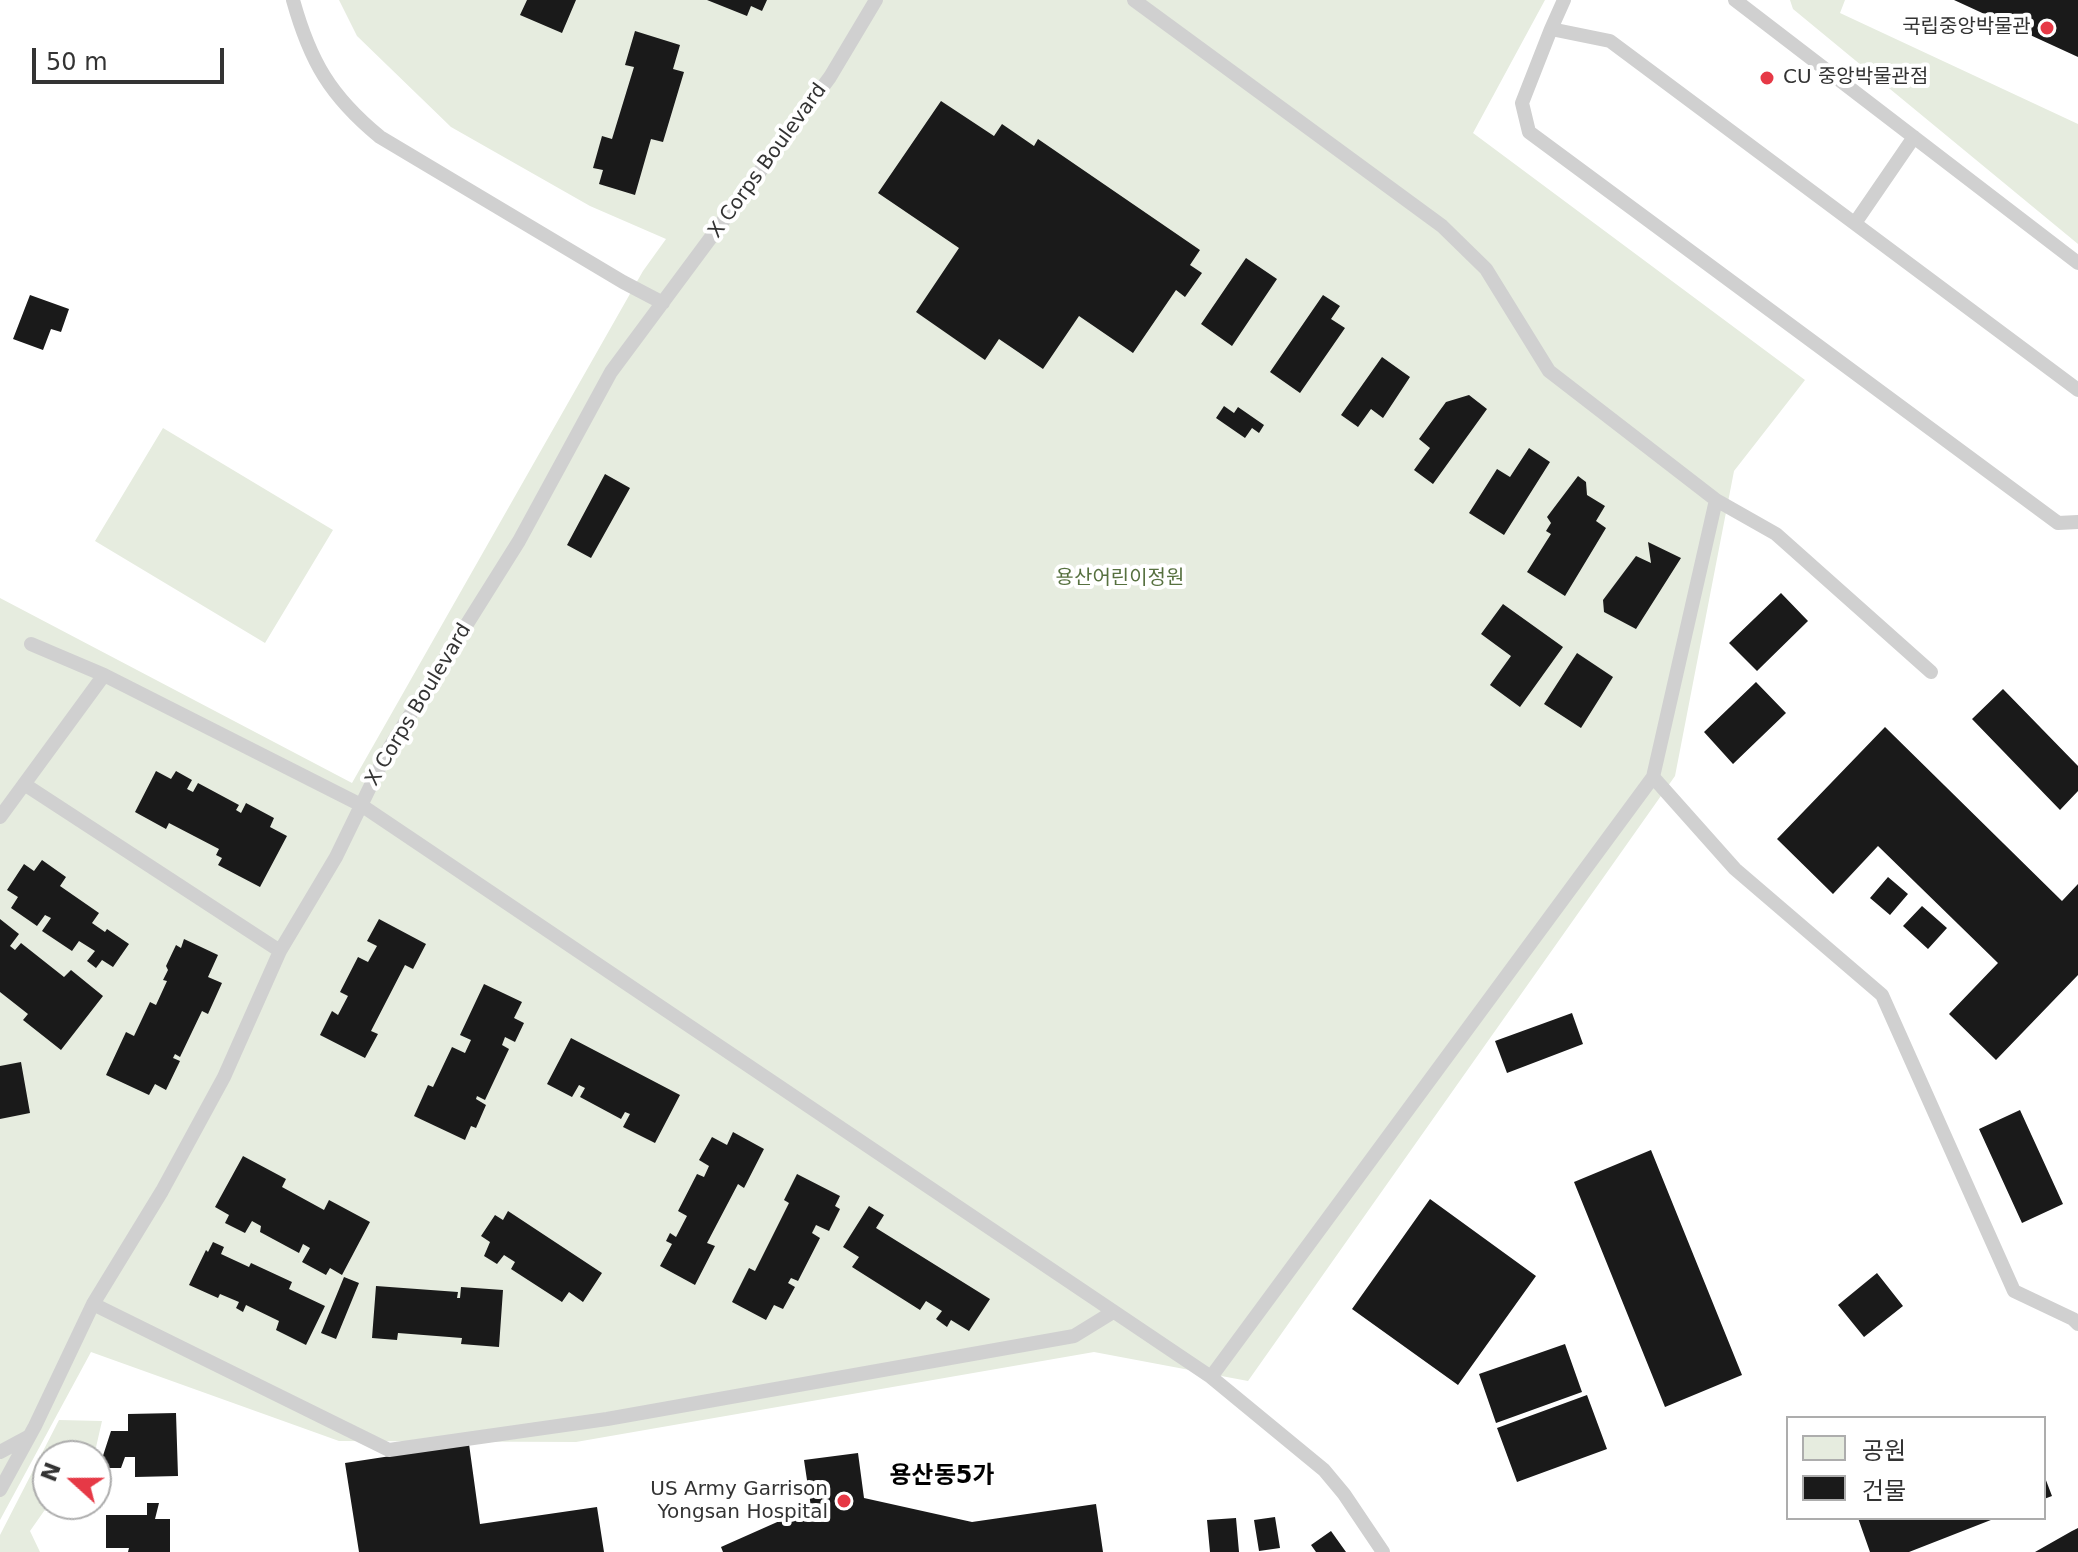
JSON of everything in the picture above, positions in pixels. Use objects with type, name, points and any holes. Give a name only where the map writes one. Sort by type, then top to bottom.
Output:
[{"type":"lane","points":[[293,0],[323,77],[361,122],[393,145],[663,303]]},
{"type":"lane","name":"X Corps Boulevard","points":[[0,1490],[30,1436],[93,1304],[168,1180],[224,1077],[280,951],[336,857],[388,750],[519,541],[611,372],[830,77],[876,0]]},
{"type":"lane","points":[[1134,0],[1442,226],[1486,269],[1549,371],[1716,500],[1776,534],[1931,672]]},
{"type":"lane","points":[[1564,0],[1522,103],[1529,132],[2058,523],[2078,522]]},
{"type":"lane","points":[[1735,0],[2078,263]]},
{"type":"lane","points":[[1551,29],[1610,41],[2078,390]]},
{"type":"lane","points":[[1855,223],[1914,137]]},
{"type":"lane","points":[[1211,1377],[1653,777],[1716,500]]},
{"type":"lane","points":[[31,644],[104,675],[361,805],[1211,1377],[1324,1470],[1383,1552]]},
{"type":"lane","points":[[0,817],[104,675]]},
{"type":"lane","points":[[1653,777],[1735,869],[1882,995],[2014,1291],[2078,1324]]},
{"type":"lane","points":[[24,784],[280,951]]},
{"type":"lane","points":[[93,1304],[389,1450],[607,1419],[1074,1336],[1113,1312]]},
{"type":"lane","points":[[0,1452],[30,1436]]},
{"type":"green space","name":"용산어린이정원","points":[[339,0],[1545,0],[1473,133],[1805,380],[1734,471],[1675,776],[1248,1381],[1094,1352],[576,1442],[339,1441],[91,1352],[43,1440],[32,1440],[32,1461],[0,1520],[0,598],[352,783],[643,271],[666,239],[590,206],[451,127],[357,36]]},
{"type":"green space","points":[[1790,0],[1845,0],[1840,13],[2078,124],[2078,244],[1793,9]]},
{"type":"green space","points":[[163,428],[333,530],[265,643],[95,541]]},
{"type":"green space","points":[[59,1420],[102,1421],[98,1440],[49,1440]]},
{"type":"green space","points":[[32,1473],[32,1520],[38,1520],[30,1531],[40,1552],[0,1552],[0,1535]]},
{"type":"building","points":[[527,0],[576,0],[562,33],[520,15]]},
{"type":"building","points":[[707,0],[767,0],[762,11],[751,6],[747,16]]},
{"type":"building","name":"국립중앙박물관","points":[[1954,0],[2078,0],[2078,57]]},
{"type":"building","points":[[635,31],[680,45],[673,69],[684,72],[663,142],[651,139],[635,195],[599,184],[603,170],[593,168],[602,136],[612,139],[634,67],[625,65]]},
{"type":"building","points":[[941,101],[994,136],[1002,124],[1034,146],[1038,139],[1200,250],[1190,265],[1202,273],[1185,297],[1176,290],[1133,353],[1079,316],[1043,369],[999,339],[985,360],[916,312],[959,248],[878,193]]},
{"type":"building","points":[[1246,258],[1277,279],[1232,346],[1201,324]]},
{"type":"building","points":[[30,295],[69,309],[61,332],[51,329],[43,350],[13,339]]},
{"type":"building","points":[[1323,295],[1340,306],[1331,319],[1345,328],[1300,393],[1270,372]]},
{"type":"building","points":[[1382,357],[1410,377],[1383,418],[1371,409],[1358,427],[1341,415]]},
{"type":"building","points":[[1469,395],[1487,409],[1433,484],[1414,470],[1430,448],[1419,439],[1446,402]]},
{"type":"building","points":[[1224,406],[1234,413],[1238,407],[1264,425],[1259,433],[1252,428],[1245,438],[1216,418]]},
{"type":"building","points":[[1529,448],[1550,462],[1504,535],[1469,513],[1497,469],[1510,477]]},
{"type":"building","points":[[605,474],[630,488],[591,558],[567,545]]},
{"type":"building","points":[[1578,476],[1586,482],[1587,495],[1605,506],[1596,521],[1606,528],[1565,596],[1527,572],[1551,534],[1546,531],[1551,523],[1547,517]]},
{"type":"building","points":[[1648,542],[1681,558],[1636,629],[1604,612],[1603,600],[1636,556],[1651,563]]},
{"type":"building","points":[[1781,593],[1808,621],[1757,671],[1729,643]]},
{"type":"building","points":[[1503,604],[1563,647],[1520,707],[1490,685],[1511,656],[1481,634]]},
{"type":"building","points":[[1577,653],[1613,677],[1581,728],[1544,704]]},
{"type":"building","points":[[1756,682],[1786,713],[1733,764],[1704,732]]},
{"type":"building","points":[[2003,689],[2078,766],[2078,791],[2060,810],[1972,719]]},
{"type":"building","points":[[1885,727],[2062,901],[2078,884],[2078,975],[1996,1060],[1949,1014],[1998,963],[1878,846],[1833,894],[1777,839]]},
{"type":"building","points":[[156,771],[171,779],[176,771],[192,780],[187,789],[193,792],[198,783],[239,805],[236,810],[241,813],[246,803],[274,818],[270,827],[287,836],[260,887],[218,865],[222,858],[216,855],[219,849],[169,823],[166,829],[135,812]]},
{"type":"building","points":[[42,860],[66,877],[60,886],[99,913],[92,923],[129,944],[113,967],[102,960],[96,968],[87,961],[95,951],[79,941],[72,951],[42,931],[51,918],[45,915],[37,926],[11,908],[18,897],[7,890],[24,864],[34,871]]},
{"type":"building","points":[[1888,877],[1908,894],[1890,915],[1870,898]]},
{"type":"building","points":[[1922,906],[1947,928],[1928,949],[1903,926]]},
{"type":"building","points":[[0,919],[19,934],[10,946],[15,950],[21,943],[64,977],[71,970],[103,996],[61,1050],[23,1020],[28,1014],[0,992]]},
{"type":"building","points":[[379,919],[426,944],[413,969],[405,965],[371,1031],[378,1034],[365,1058],[320,1035],[332,1011],[338,1015],[348,996],[340,992],[358,957],[368,962],[377,946],[367,941]]},
{"type":"building","points":[[184,939],[218,955],[208,977],[222,983],[208,1014],[202,1011],[180,1057],[175,1054],[173,1058],[180,1061],[166,1090],[155,1084],[149,1095],[106,1075],[126,1032],[134,1036],[150,1002],[156,1005],[167,981],[163,980],[168,970],[166,966],[176,945],[181,948]]},
{"type":"building","points":[[484,984],[522,1002],[514,1018],[524,1023],[515,1042],[505,1037],[502,1045],[509,1049],[485,1100],[477,1096],[476,1099],[486,1105],[476,1128],[471,1126],[465,1140],[414,1116],[428,1085],[433,1087],[452,1047],[465,1053],[471,1040],[460,1035]]},
{"type":"building","points":[[1572,1013],[1583,1044],[1507,1073],[1495,1041]]},
{"type":"building","points":[[571,1038],[680,1095],[655,1143],[623,1127],[630,1114],[625,1112],[621,1119],[580,1097],[585,1088],[579,1085],[572,1097],[547,1084]]},
{"type":"building","points":[[21,1062],[30,1113],[0,1119],[0,1066]]},
{"type":"building","points":[[2020,1110],[2063,1204],[2022,1223],[1979,1129]]},
{"type":"building","points":[[733,1132],[764,1149],[744,1188],[738,1184],[707,1243],[715,1246],[695,1285],[660,1266],[672,1244],[666,1241],[670,1233],[676,1237],[687,1216],[678,1211],[697,1174],[704,1177],[709,1166],[699,1160],[712,1137],[727,1145]]},
{"type":"building","points":[[1651,1150],[1742,1375],[1665,1407],[1574,1182]]},
{"type":"building","points":[[243,1156],[286,1179],[282,1187],[324,1210],[329,1200],[370,1222],[342,1275],[330,1268],[326,1275],[302,1262],[310,1248],[303,1244],[299,1253],[260,1232],[261,1226],[252,1221],[245,1233],[225,1223],[229,1215],[215,1207]]},
{"type":"building","points":[[797,1174],[840,1196],[835,1206],[840,1209],[829,1231],[816,1225],[812,1233],[820,1238],[798,1281],[791,1278],[788,1283],[795,1287],[783,1309],[774,1305],[766,1320],[732,1302],[749,1268],[755,1271],[789,1203],[784,1200]]},
{"type":"building","points":[[1430,1199],[1536,1276],[1458,1385],[1352,1309]]},
{"type":"building","points":[[869,1206],[884,1215],[876,1228],[990,1299],[969,1331],[951,1320],[947,1327],[936,1319],[942,1311],[926,1301],[920,1310],[852,1267],[859,1257],[843,1247]]},
{"type":"building","points":[[508,1211],[602,1273],[583,1302],[569,1292],[562,1302],[511,1269],[515,1262],[504,1255],[497,1264],[484,1256],[490,1242],[481,1236],[495,1215],[503,1220]]},
{"type":"building","points":[[213,1242],[224,1247],[221,1254],[249,1267],[251,1263],[292,1282],[289,1289],[325,1306],[306,1345],[276,1330],[279,1321],[246,1305],[243,1312],[236,1308],[239,1302],[220,1294],[218,1298],[189,1285]]},
{"type":"building","points":[[1877,1273],[1903,1306],[1864,1337],[1838,1305]]},
{"type":"building","points":[[344,1277],[359,1283],[336,1339],[321,1333]]},
{"type":"building","points":[[376,1286],[458,1292],[457,1298],[460,1298],[461,1287],[503,1290],[499,1347],[461,1344],[462,1338],[398,1333],[397,1340],[372,1338]]},
{"type":"building","points":[[1565,1344],[1582,1392],[1496,1423],[1479,1374]]},
{"type":"building","points":[[1587,1395],[1607,1449],[1517,1482],[1497,1428]]},
{"type":"building","points":[[176,1413],[178,1476],[135,1477],[135,1457],[125,1457],[121,1468],[112,1468],[112,1440],[108,1440],[111,1431],[128,1431],[128,1414]]},
{"type":"building","name":"US Army Garrison Yongsan Hospital","points":[[469,1444],[480,1524],[597,1507],[604,1552],[359,1552],[345,1463]]},
{"type":"building","name":"US Army Garrison Yongsan Hospital","points":[[858,1453],[864,1498],[972,1522],[1096,1504],[1103,1552],[723,1552],[721,1547],[811,1507],[804,1460]]},
{"type":"building","points":[[2046,1480],[2052,1496],[2046,1498]]},
{"type":"building","points":[[147,1503],[159,1503],[155,1519],[170,1519],[170,1552],[128,1552],[129,1548],[106,1548],[106,1520],[112,1520],[112,1515],[147,1515]]},
{"type":"building","points":[[1275,1517],[1280,1548],[1259,1551],[1254,1520]]},
{"type":"building","points":[[1236,1518],[1239,1552],[1210,1552],[1207,1520]]},
{"type":"building","points":[[1859,1520],[1991,1520],[1909,1552],[1870,1552]]},
{"type":"building","points":[[2078,1528],[2078,1552],[2035,1552],[2072,1531]]},
{"type":"building","points":[[1331,1531],[1346,1552],[1316,1552],[1311,1545]]},
{"type":"place","name":"국립중앙박물관","points":[[2047,28]]},
{"type":"place","name":"CU 중앙박물관점","points":[[1767,78]]},
{"type":"place","name":"US Army Garrison Yongsan Hospital","points":[[844,1501]]},
{"type":"district","name":"용산동5가","points":[[942,1477]]}]
